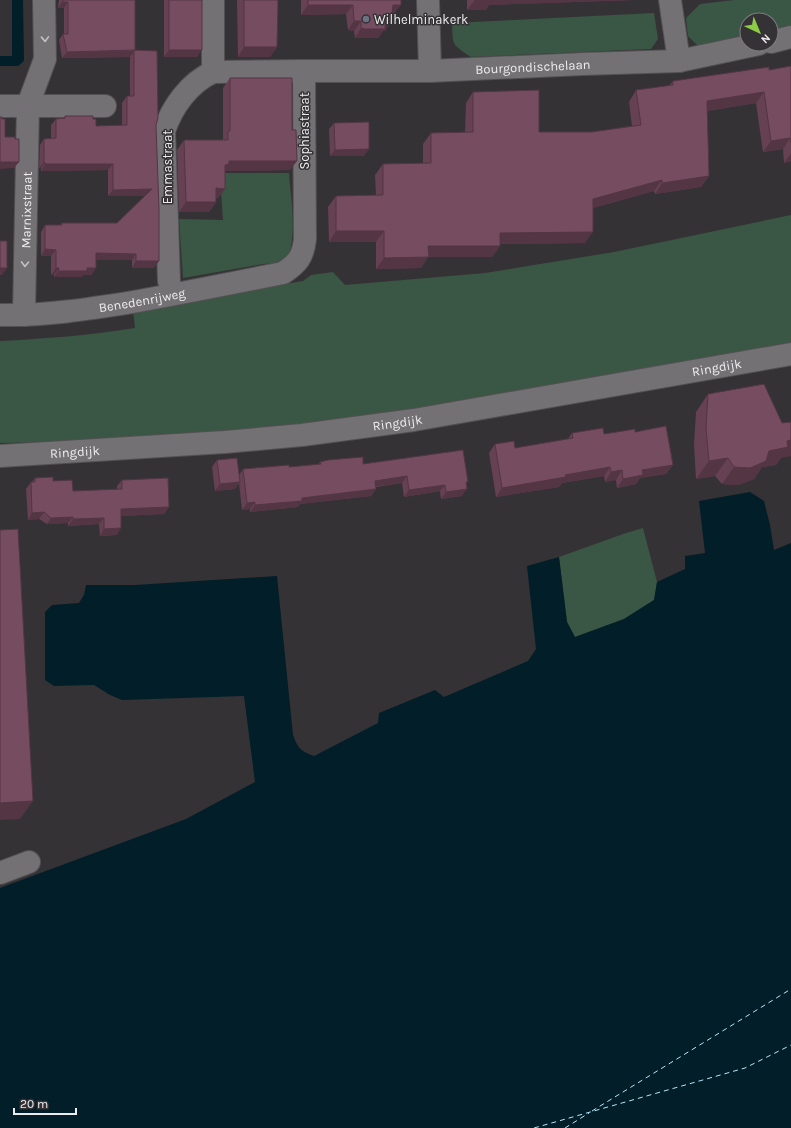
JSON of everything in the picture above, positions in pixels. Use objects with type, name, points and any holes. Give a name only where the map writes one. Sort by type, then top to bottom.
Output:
[{"type":"street","name":"Marnixstraat","points":[[24,315],[28,105],[45,59],[44,0]]},
{"type":"street","points":[[214,0],[213,72],[304,71]]},
{"type":"street","points":[[428,0],[430,71]]},
{"type":"street","points":[[670,0],[679,61]]},
{"type":"street","points":[[779,40],[791,37]]},
{"type":"street","name":"Bourgondischelaan","points":[[304,71],[430,71],[679,61],[739,48]]},
{"type":"street","name":"Sophiastraat","points":[[283,273],[299,261],[305,238],[304,71]]},
{"type":"street","name":"Emmastraat","points":[[169,281],[164,131],[169,118],[195,83],[213,72]]},
{"type":"street","points":[[0,106],[105,106]]},
{"type":"street","name":"Benedenrijweg","points":[[0,315],[24,315],[94,308],[177,294],[283,273]]},
{"type":"street","name":"Ringdijk","points":[[0,456],[137,446],[225,442],[302,435],[436,416],[791,354]]},
{"type":"street","points":[[0,873],[29,862]]},
{"type":"green space","points":[[734,0],[791,0],[791,30],[779,32],[779,12],[739,12],[739,40],[698,46],[688,36],[686,18],[700,4]]},
{"type":"green space","points":[[654,13],[658,39],[651,49],[471,57],[456,46],[453,40],[452,23]]},
{"type":"green space","points":[[225,173],[289,173],[293,227],[291,248],[288,258],[281,263],[263,264],[183,278],[179,219],[223,220],[220,177],[225,176]]},
{"type":"green space","points":[[791,215],[791,344],[420,408],[296,425],[220,432],[52,442],[0,443],[0,341],[101,333],[135,328],[133,310],[303,281],[311,275],[333,272],[345,285],[485,273],[614,252]]},
{"type":"green space","points":[[643,528],[657,582],[654,600],[624,619],[575,637],[567,622],[559,557]]},
{"type":"water","points":[[12,0],[23,0],[24,60],[18,66],[0,66],[0,56],[12,56]]},
{"type":"water","points":[[750,492],[764,501],[774,550],[791,543],[791,1128],[0,1128],[0,888],[186,819],[255,782],[244,696],[122,700],[110,695],[94,685],[54,686],[45,680],[45,612],[52,605],[79,603],[84,595],[86,585],[135,585],[277,576],[293,735],[300,748],[314,756],[378,723],[379,713],[435,690],[444,697],[528,661],[536,649],[527,566],[559,557],[567,622],[575,637],[624,619],[654,600],[657,582],[685,569],[685,556],[705,553],[699,501]]},
{"type":"building","points":[[63,0],[135,0],[135,50],[67,52],[63,34],[68,34],[68,2],[62,2]]},
{"type":"building","points":[[169,0],[202,0],[202,50],[169,50]]},
{"type":"building","points":[[244,0],[278,0],[277,47],[244,47]]},
{"type":"building","name":"Wilhelminakerk","points":[[308,0],[401,0],[401,5],[393,5],[391,21],[385,21],[385,29],[365,29],[361,28],[361,21],[354,21],[353,5],[308,5]]},
{"type":"building","points":[[134,50],[157,51],[158,118],[156,125],[159,261],[136,261],[136,254],[96,253],[96,268],[87,268],[87,271],[58,271],[59,268],[56,268],[56,250],[45,249],[45,225],[62,225],[62,223],[117,223],[152,189],[113,190],[113,164],[45,164],[44,162],[44,139],[56,138],[56,119],[65,118],[65,116],[93,116],[93,119],[96,119],[96,126],[127,125],[127,96],[134,96]]},
{"type":"building","points":[[791,66],[791,143],[790,138],[771,141],[764,92],[707,101],[709,176],[662,183],[662,180],[593,199],[593,232],[500,233],[500,246],[428,246],[429,257],[384,258],[384,231],[336,231],[336,196],[383,195],[383,164],[431,163],[431,133],[473,132],[473,92],[539,90],[539,132],[592,132],[641,125],[636,90],[673,85],[673,81],[769,67],[769,70]]},
{"type":"building","points":[[230,78],[292,78],[292,130],[296,130],[297,161],[229,161],[229,164],[225,165],[225,189],[216,188],[216,202],[186,202],[184,140],[228,140],[228,131],[230,131]]},
{"type":"building","points":[[0,117],[5,119],[5,137],[15,137],[15,139],[19,139],[19,162],[0,162]]},
{"type":"building","points":[[369,122],[369,149],[335,150],[334,123]]},
{"type":"building","points":[[0,241],[7,241],[7,268],[0,268]]},
{"type":"building","points":[[764,384],[782,423],[791,422],[791,440],[787,441],[788,447],[769,451],[766,461],[750,468],[734,467],[728,458],[709,461],[706,428],[708,394]]},
{"type":"building","points":[[666,426],[673,465],[642,470],[643,475],[623,479],[622,470],[611,472],[610,467],[565,475],[566,477],[502,488],[495,444],[514,441],[515,448],[573,438],[572,433],[603,428],[604,434],[635,429],[635,432]]},
{"type":"building","points":[[463,450],[468,482],[466,482],[467,489],[446,492],[445,485],[409,490],[407,476],[375,481],[376,489],[302,498],[302,501],[255,505],[255,502],[247,503],[243,469],[321,464],[320,462],[328,460],[363,457],[363,464]]},
{"type":"building","points":[[237,458],[240,482],[220,484],[217,460]]},
{"type":"building","points":[[53,477],[53,481],[72,480],[73,491],[122,489],[122,480],[168,478],[169,507],[121,509],[121,528],[104,529],[104,518],[51,518],[44,512],[32,513],[31,482],[35,482],[35,478]]},
{"type":"building","points":[[18,529],[33,801],[0,803],[0,530]]},
{"type":"ferry route","points":[[592,1111],[791,989]]},
{"type":"ferry route","points":[[534,1128],[745,1068],[791,1045]]},
{"type":"ferry route","points":[[565,1128],[589,1113]]},
{"type":"place","name":"Wilhelminakerk","points":[[366,19]]}]
